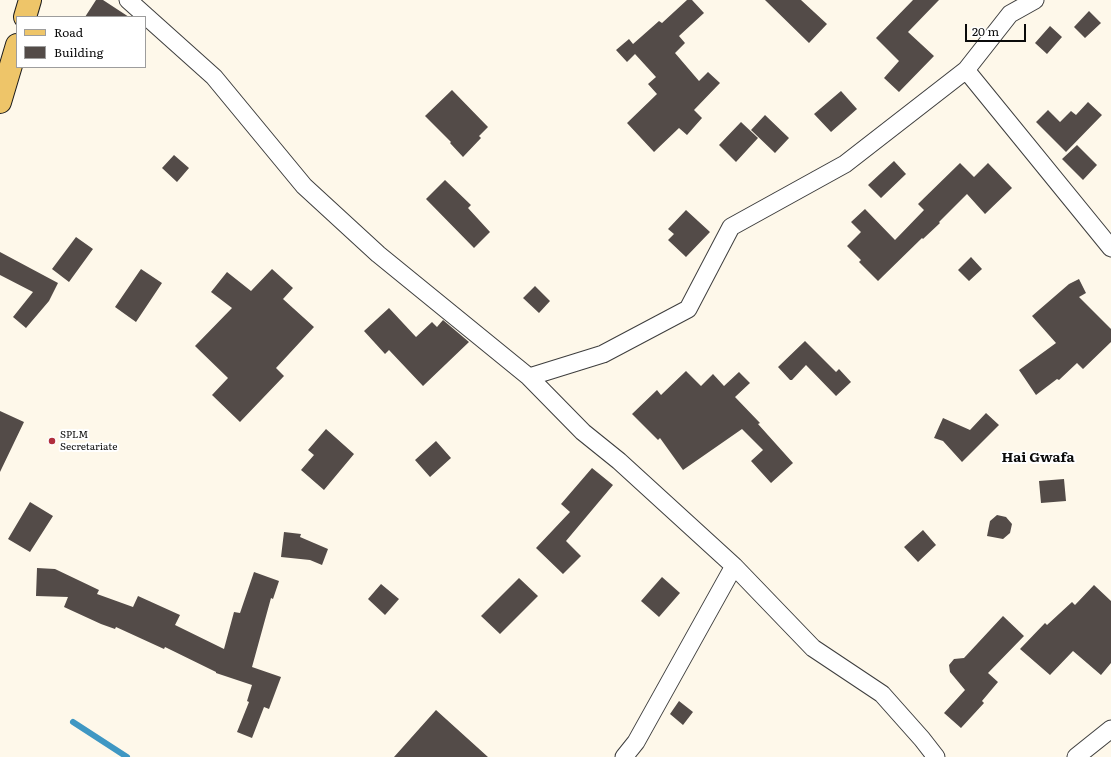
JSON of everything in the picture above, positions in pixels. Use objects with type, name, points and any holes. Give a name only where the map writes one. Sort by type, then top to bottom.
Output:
[{"type":"main road","points":[[25,16],[30,0]]},
{"type":"main road","points":[[0,102],[16,48]]},
{"type":"street","points":[[128,0],[146,16]]},
{"type":"street","points":[[529,377],[603,354],[688,309],[731,227],[845,164],[966,70],[1008,7],[1035,0]]},
{"type":"street","points":[[146,16],[214,77],[304,186],[378,254],[529,377],[583,432],[619,461],[734,566],[814,648],[882,694],[936,757]]},
{"type":"street","points":[[966,70],[1111,248]]},
{"type":"street","points":[[624,757],[636,742],[734,566]]},
{"type":"street","points":[[1076,757],[1111,729]]},
{"type":"building","points":[[96,0],[103,0],[127,16],[86,16]]},
{"type":"building","points":[[687,0],[692,0],[704,13],[679,36],[685,43],[675,53],[699,81],[708,72],[720,83],[694,110],[702,118],[687,135],[679,128],[654,152],[627,123],[657,94],[648,84],[656,77],[635,54],[627,62],[616,50],[629,39],[633,44],[659,21],[662,23]]},
{"type":"building","points":[[765,0],[801,0],[827,24],[809,43]]},
{"type":"building","points":[[913,0],[939,0],[908,32],[934,56],[899,92],[884,78],[899,61],[876,38]]},
{"type":"building","points":[[1089,11],[1101,23],[1085,38],[1074,27]]},
{"type":"building","points":[[1050,26],[1062,37],[1047,54],[1035,43]]},
{"type":"building","points":[[452,90],[488,127],[479,136],[481,138],[463,157],[450,143],[451,142],[425,116]]},
{"type":"building","points":[[841,91],[857,109],[831,132],[814,114]]},
{"type":"building","points":[[1088,102],[1102,115],[1066,152],[1036,122],[1048,110],[1060,122],[1071,111],[1076,115]]},
{"type":"building","points":[[765,115],[789,138],[775,153],[751,130]]},
{"type":"building","points":[[741,122],[758,138],[736,162],[719,145]]},
{"type":"building","points":[[1077,145],[1097,165],[1083,180],[1062,159]]},
{"type":"building","points":[[174,155],[189,168],[177,182],[162,168]]},
{"type":"building","points":[[894,161],[906,174],[881,198],[868,185]]},
{"type":"building","points":[[960,163],[974,177],[988,163],[1012,188],[985,214],[967,194],[939,222],[940,223],[923,239],[922,238],[878,281],[859,262],[861,260],[847,246],[861,232],[851,222],[865,209],[895,240],[924,210],[918,204]]},
{"type":"building","points":[[445,180],[471,205],[468,208],[490,232],[474,248],[426,199]]},
{"type":"building","points":[[686,210],[710,232],[686,257],[668,240],[674,234],[668,229]]},
{"type":"building","points":[[76,237],[93,249],[69,282],[52,269]]},
{"type":"building","points":[[0,252],[58,283],[49,301],[26,328],[13,317],[33,292],[0,275]]},
{"type":"building","points":[[971,257],[982,269],[969,281],[958,270]]},
{"type":"building","points":[[141,269],[162,283],[136,322],[115,307]]},
{"type":"building","points":[[272,269],[293,288],[283,299],[314,327],[276,368],[284,376],[240,422],[212,395],[228,378],[195,346],[232,308],[211,292],[227,272],[251,291]]},
{"type":"building","points":[[1079,279],[1086,293],[1079,297],[1111,329],[1111,342],[1083,369],[1077,363],[1059,380],[1057,379],[1036,395],[1019,370],[1056,343],[1032,316],[1069,284]]},
{"type":"building","points":[[535,286],[550,301],[539,313],[523,298]]},
{"type":"building","points":[[389,308],[416,337],[432,322],[437,327],[443,320],[469,342],[423,386],[389,350],[385,354],[364,331]]},
{"type":"building","points":[[805,341],[836,372],[839,369],[851,382],[836,396],[806,365],[792,380],[790,380],[778,367]]},
{"type":"building","points":[[686,371],[701,386],[713,374],[724,386],[739,372],[750,383],[735,397],[760,423],[758,424],[793,463],[771,483],[751,461],[763,450],[742,429],[683,470],[660,438],[658,440],[632,414],[657,390],[661,395]]},
{"type":"building","points":[[0,411],[24,422],[0,472]]},
{"type":"building","points":[[986,413],[999,425],[962,462],[943,441],[934,438],[943,418],[970,430]]},
{"type":"building","points":[[326,429],[354,454],[324,490],[301,470],[314,455],[308,450]]},
{"type":"building","points":[[436,441],[451,458],[430,477],[415,460]]},
{"type":"building","points":[[592,468],[613,485],[566,541],[581,556],[563,574],[536,548],[570,512],[561,504]]},
{"type":"building","points":[[1064,479],[1066,501],[1041,503],[1039,481]]},
{"type":"building","points":[[30,502],[53,516],[30,552],[8,539]]},
{"type":"building","points":[[997,515],[1006,517],[1012,524],[1010,533],[1003,539],[987,536],[990,521]]},
{"type":"building","points":[[923,530],[936,545],[918,562],[904,547]]},
{"type":"building","points":[[284,532],[301,534],[300,537],[328,549],[322,565],[310,560],[281,557]]},
{"type":"building","points":[[37,568],[55,569],[99,590],[97,594],[133,607],[138,596],[180,615],[175,625],[224,649],[234,612],[240,613],[254,572],[279,581],[273,599],[271,598],[252,667],[281,677],[269,709],[264,707],[252,738],[237,732],[249,702],[247,701],[252,685],[216,673],[165,647],[164,649],[116,627],[115,629],[101,624],[64,607],[68,597],[36,596]]},
{"type":"building","points":[[662,577],[680,593],[659,617],[641,601]]},
{"type":"building","points":[[519,578],[538,596],[500,634],[481,616]]},
{"type":"building","points":[[381,584],[399,599],[385,615],[368,599]]},
{"type":"building","points":[[1094,585],[1111,601],[1111,663],[1101,675],[1073,651],[1050,675],[1020,649],[1045,623],[1047,625],[1072,602],[1075,605]]},
{"type":"building","points":[[1003,616],[1024,636],[988,673],[998,682],[982,701],[984,703],[961,728],[944,713],[965,690],[950,672],[949,665],[954,659],[964,658]]},
{"type":"building","points":[[679,701],[693,712],[683,725],[670,714]]},
{"type":"building","points":[[436,710],[488,757],[394,757]]},
{"type":"waterway","points":[[73,722],[127,757]]},
{"type":"place","name":"SPLM Secretariate","points":[[52,441]]},
{"type":"district","name":"Hai Gwafa","points":[[1038,458]]}]
